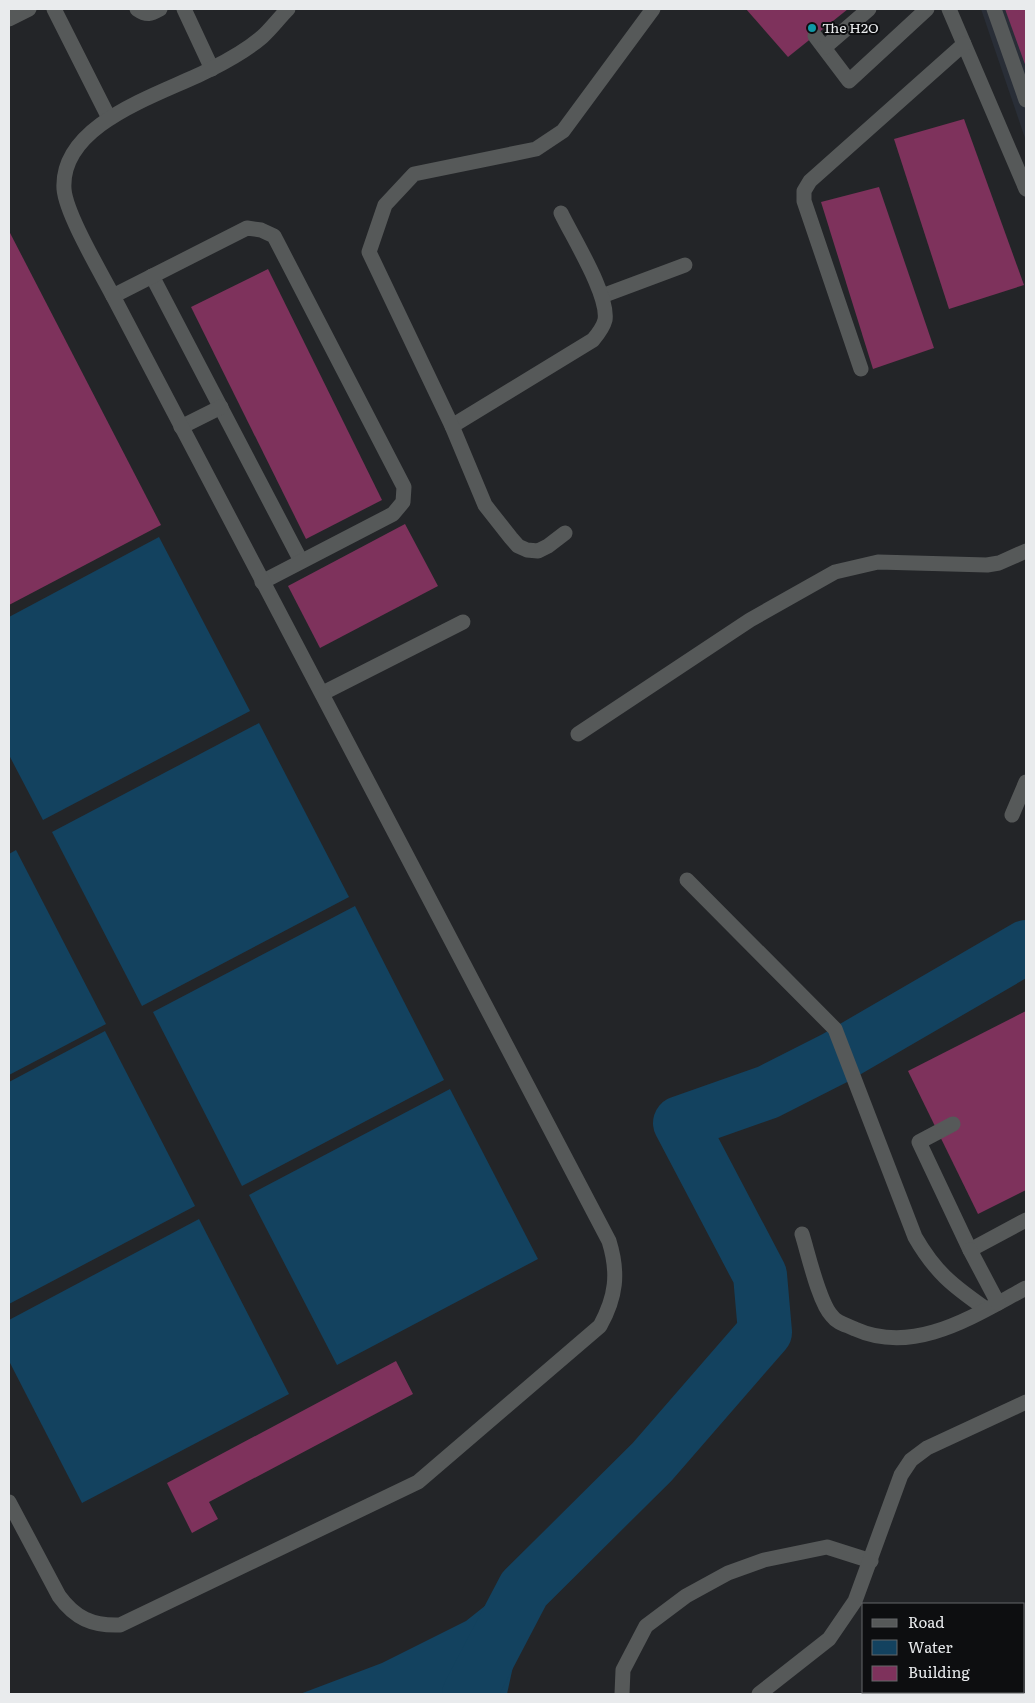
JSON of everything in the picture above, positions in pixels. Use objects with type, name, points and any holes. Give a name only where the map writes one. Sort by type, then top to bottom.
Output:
[{"type":"street","points":[[9,19],[29,9]]},
{"type":"street","points":[[54,9],[109,118]]},
{"type":"street","points":[[137,9],[143,13],[151,14],[160,9]]},
{"type":"street","points":[[184,9],[212,69]]},
{"type":"street","points":[[9,1502],[59,1596],[69,1610],[84,1621],[102,1626],[120,1625],[418,1482],[600,1326],[611,1307],[616,1282],[615,1260],[609,1241],[113,296],[69,209],[64,190],[65,172],[72,154],[85,138],[109,118],[212,69],[262,37],[288,9]]},
{"type":"street","points":[[565,533],[538,551],[527,550],[518,546],[485,505],[452,426],[368,252],[385,205],[414,174],[536,149],[563,131],[653,9]]},
{"type":"street","points":[[869,9],[820,42],[849,81],[927,9]]},
{"type":"street","points":[[949,9],[1026,188]]},
{"type":"street","points":[[994,9],[1026,100]]},
{"type":"street","points":[[861,369],[804,200],[804,191],[810,181],[964,44]]},
{"type":"street","points":[[452,426],[593,340],[605,320],[602,296],[562,213]]},
{"type":"street","points":[[113,296],[247,228],[261,230],[274,236],[404,487],[402,502],[393,514],[262,582]]},
{"type":"street","points":[[602,296],[685,265]]},
{"type":"street","points":[[152,276],[301,562]]},
{"type":"street","points":[[181,427],[221,407]]},
{"type":"street","points":[[578,734],[750,620],[835,572],[878,562],[987,565],[1000,563],[1026,551]]},
{"type":"street","points":[[322,694],[463,622]]},
{"type":"street","points":[[1012,815],[1026,782]]},
{"type":"street","points":[[688,880],[835,1029],[915,1237],[928,1258],[951,1284],[992,1306]]},
{"type":"street","points":[[953,1124],[919,1142],[970,1250],[992,1306]]},
{"type":"street","points":[[970,1250],[1026,1220]]},
{"type":"street","points":[[802,1234],[827,1309],[832,1317],[866,1334],[906,1338],[942,1331],[1026,1288]]},
{"type":"street","points":[[759,1694],[830,1639],[855,1601],[902,1475],[911,1460],[927,1448],[1026,1402]]},
{"type":"street","points":[[622,1694],[623,1670],[646,1626],[686,1596],[711,1582],[764,1560],[827,1547],[839,1549],[871,1561]]},
{"type":"shaded area","points":[[981,9],[1026,9],[1026,141]]},
{"type":"water","points":[[159,537],[250,711],[43,820],[9,755],[9,617]]},
{"type":"water","points":[[259,723],[349,897],[142,1006],[52,832]]},
{"type":"water","points":[[16,850],[106,1024],[9,1075],[9,854]]},
{"type":"water","points":[[355,906],[444,1080],[242,1186],[153,1012]]},
{"type":"water","points":[[105,1031],[195,1206],[9,1304],[9,1082]]},
{"type":"water","points":[[450,1089],[538,1259],[337,1365],[249,1195]]},
{"type":"water","points":[[199,1219],[289,1394],[82,1503],[9,1361],[9,1320]]},
{"type":"water","points":[[515,1582],[524,1589],[527,1602],[507,1694],[300,1694],[382,1663],[466,1621]]},
{"type":"building","name":"The H2O","points":[[746,9],[848,9],[788,57]]},
{"type":"building","points":[[1005,9],[1026,9],[1026,67]]},
{"type":"building","points":[[964,119],[1024,285],[949,309],[894,139]]},
{"type":"building","points":[[879,187],[934,348],[873,369],[821,202]]},
{"type":"building","points":[[9,231],[161,525],[9,605]]},
{"type":"building","points":[[268,269],[382,500],[306,539],[191,307]]},
{"type":"building","points":[[405,524],[438,586],[320,648],[288,586]]},
{"type":"building","points":[[1026,1011],[1026,1190],[978,1214],[908,1071]]},
{"type":"building","points":[[396,1361],[413,1394],[209,1502],[218,1519],[192,1533],[167,1483]]},
{"type":"waterway","points":[[469,1694],[524,1589],[652,1462],[765,1332],[760,1275],[680,1123],[768,1092],[835,1058],[1026,947]]},
{"type":"place","name":"The H2O","points":[[812,28]]}]
